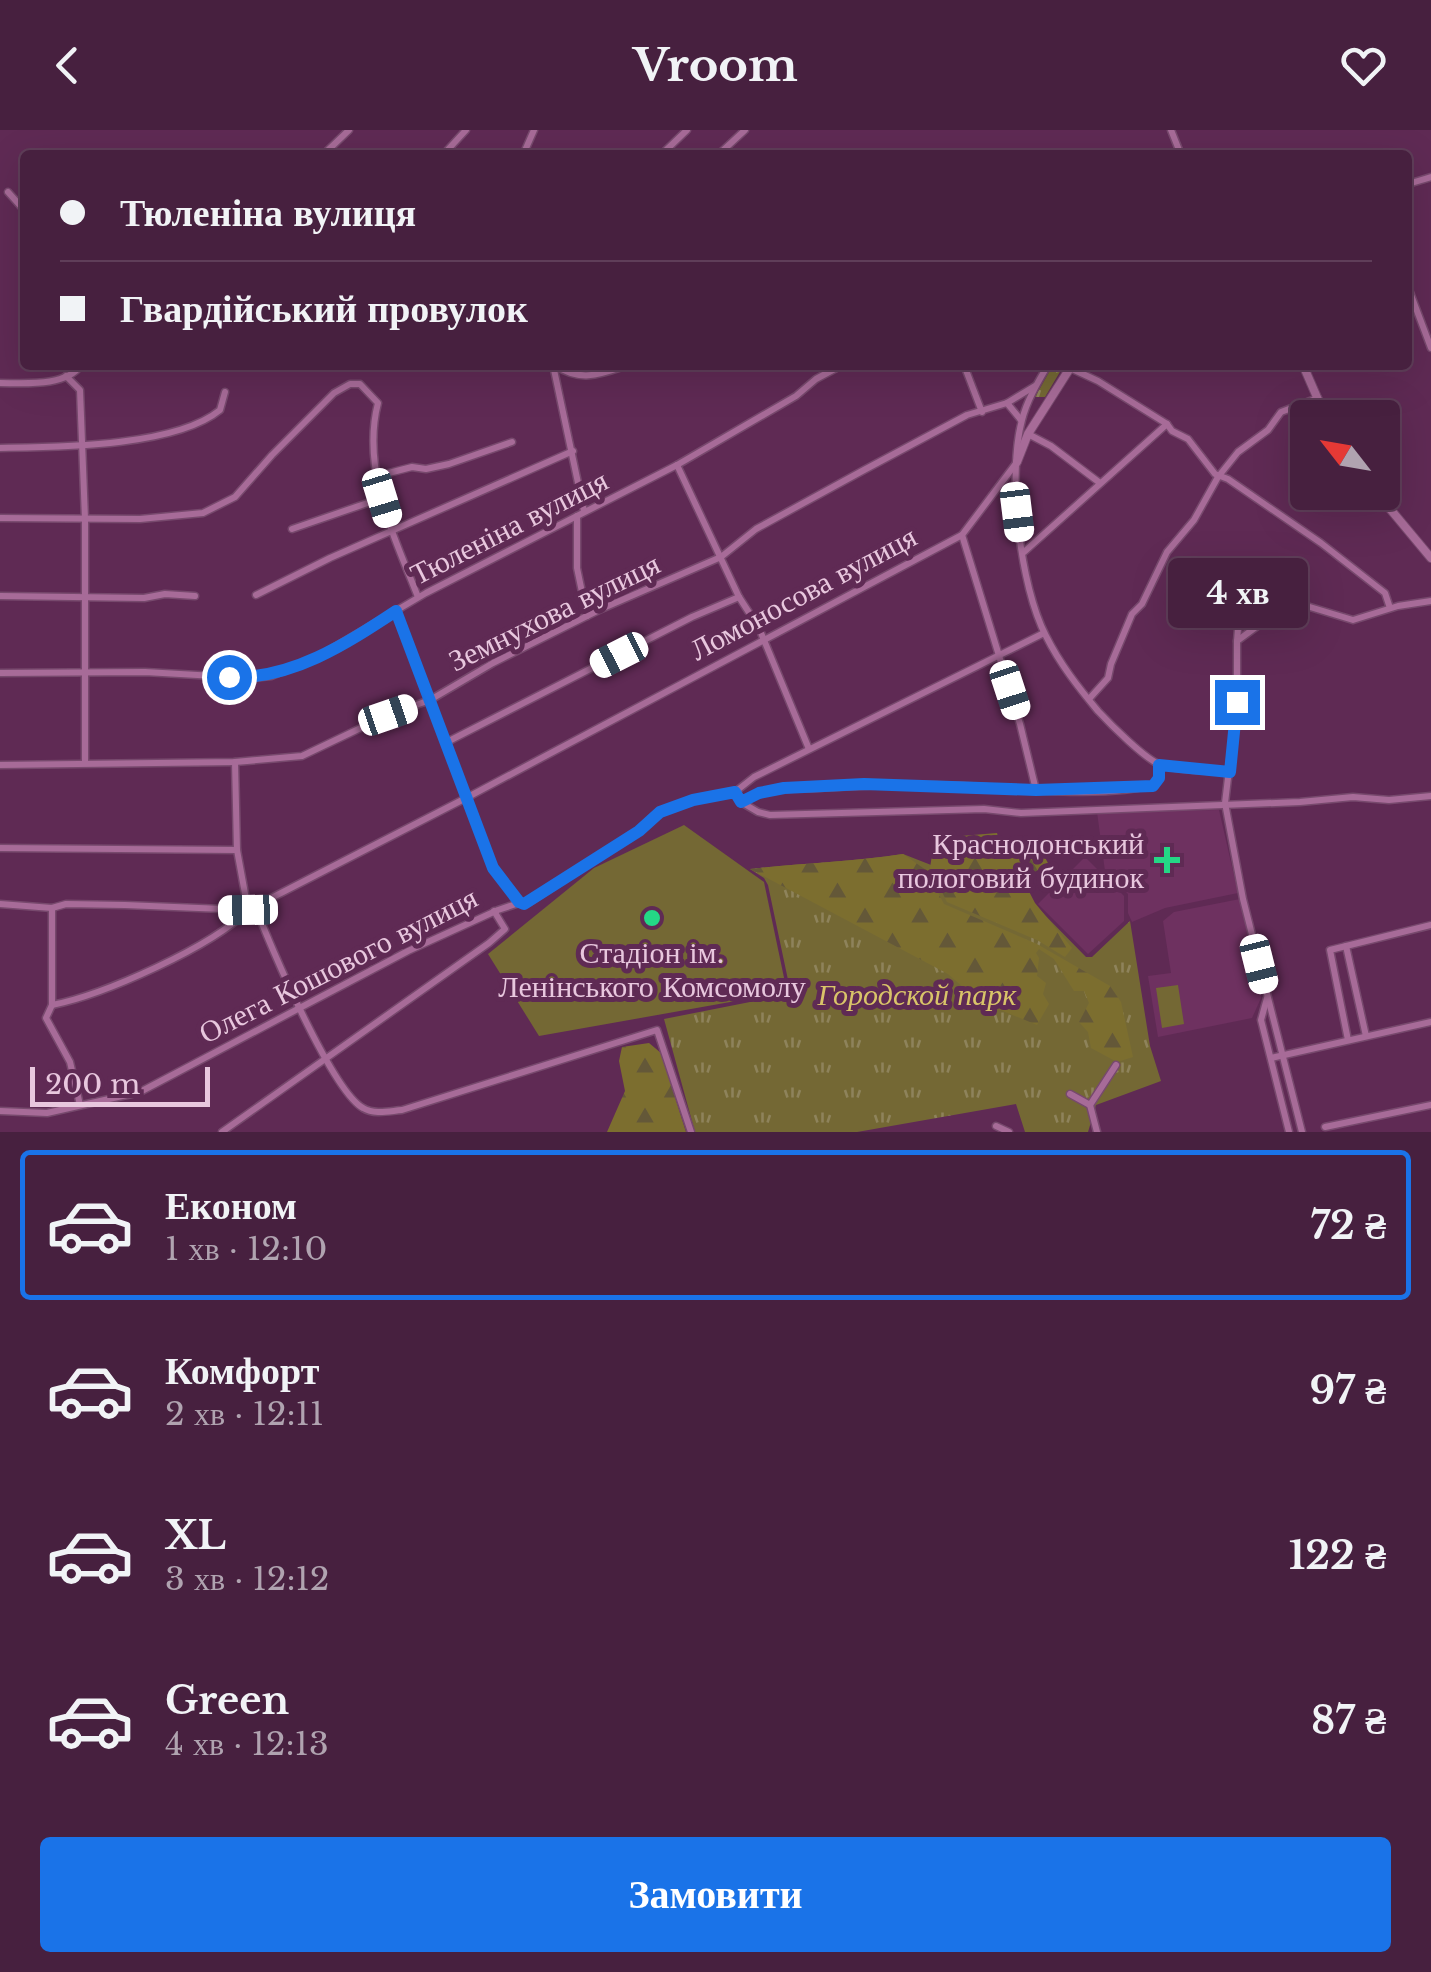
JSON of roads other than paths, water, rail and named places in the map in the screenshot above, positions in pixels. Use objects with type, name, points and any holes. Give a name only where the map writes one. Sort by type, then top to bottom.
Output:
[{"type":"street","points":[[328,150],[350,130]]},
{"type":"street","points":[[448,150],[466,130]]},
{"type":"street","points":[[667,150],[687,130]]},
{"type":"street","points":[[723,150],[745,130]]},
{"type":"street","points":[[8,192],[20,205]]},
{"type":"street","points":[[1412,298],[1431,348]]},
{"type":"street","points":[[0,384],[47,382],[77,370]]},
{"type":"street","points":[[555,370],[573,451],[581,513],[576,568],[588,616]]},
{"type":"street","points":[[562,370],[588,376],[616,370]]},
{"type":"street","name":"Тюленіна вулиця","points":[[0,673],[271,676],[316,658],[418,597],[677,465],[796,396],[832,370]]},
{"type":"street","points":[[966,370],[982,412]]},
{"type":"street","points":[[1045,370],[1021,420],[1017,462],[1017,512],[1028,590],[1044,634],[1066,672],[1113,728],[1159,765],[1230,772]]},
{"type":"street","points":[[1017,462],[1028,434],[1069,370]]},
{"type":"street","points":[[1079,370],[1188,439],[1220,476],[1385,593],[1390,608]]},
{"type":"street","points":[[1089,699],[1108,678],[1132,614],[1142,604],[1168,552],[1238,452],[1268,430],[1282,412],[1318,398],[1305,370]]},
{"type":"street","points":[[66,376],[80,390],[84,448],[85,762]]},
{"type":"street","points":[[0,518],[140,519],[203,513],[235,497],[334,393],[350,384],[360,384],[378,403],[371,432],[377,476],[392,531],[418,597]]},
{"type":"street","name":"Земнухова вулиця","points":[[0,765],[235,762],[302,756],[388,715],[430,700],[588,616],[721,557],[772,520],[967,415],[1007,403],[1035,386]]},
{"type":"street","points":[[0,448],[84,448],[181,430],[220,410],[225,392]]},
{"type":"street","points":[[1030,399],[1047,405]]},
{"type":"street","points":[[1007,403],[1021,420]]},
{"type":"street","points":[[1023,553],[1167,424]]},
{"type":"street","points":[[1028,434],[1100,482]]},
{"type":"street","points":[[377,476],[412,467],[426,470],[450,464],[512,442]]},
{"type":"street","points":[[256,595],[573,451]]},
{"type":"street","name":"Ломоносова вулиця","points":[[52,1005],[87,998],[198,945],[252,909],[962,535],[1017,462]]},
{"type":"street","points":[[677,465],[763,639],[809,749]]},
{"type":"street","points":[[292,529],[382,498]]},
{"type":"street","points":[[1391,510],[1431,558]]},
{"type":"street","points":[[962,535],[1020,724],[1036,790]]},
{"type":"street","points":[[1242,579],[1237,702],[1225,803],[1267,996],[1302,1132]]},
{"type":"street","points":[[0,596],[195,596]]},
{"type":"street","points":[[446,742],[692,617],[740,597]]},
{"type":"street","points":[[1237,641],[1290,606],[1300,604],[1353,620],[1431,601]]},
{"type":"street","points":[[396,611],[493,868],[519,902]]},
{"type":"street","name":"Олега Кошового вулиця","points":[[0,1111],[47,1113],[140,1092],[408,951],[519,902],[528,903],[639,831],[660,812],[693,800],[735,792],[740,785],[809,749],[1044,634]]},
{"type":"street","points":[[235,762],[238,850],[252,909],[326,1059],[363,1108],[380,1112],[402,1110],[657,1030],[691,1132]]},
{"type":"street","points":[[741,802],[784,788],[864,784],[1036,790],[1153,786],[1159,778],[1159,765]]},
{"type":"street","points":[[735,792],[741,802],[770,815],[965,809],[1020,813],[1431,796]]},
{"type":"street","points":[[0,848],[238,850]]},
{"type":"street","points":[[0,904],[252,909]]},
{"type":"street","points":[[52,908],[52,1005],[46,1018],[70,1062],[80,1105]]},
{"type":"street","points":[[222,1132],[459,966],[505,929],[494,912]]},
{"type":"street","points":[[1348,1040],[1330,950],[1431,925]]},
{"type":"street","points":[[1346,946],[1366,1036]]},
{"type":"street","points":[[1267,996],[1262,1020],[1289,1132]]},
{"type":"street","points":[[1271,1058],[1431,1022]]},
{"type":"street","points":[[1090,1106],[1116,1065]]},
{"type":"street","points":[[1070,1094],[1090,1106],[1098,1132]]},
{"type":"street","points":[[1326,1127],[1431,1105]]},
{"type":"street","points":[[996,1126],[1009,1132]]},
{"type":"place","name":"Краснодонський пологовий будинок","points":[[1167,860]]},
{"type":"place","name":"Стадіон ім. Ленінського Комсомолу","points":[[652,918]]},
{"type":"park label","name":"Городской парк","points":[[917,994]]}]
